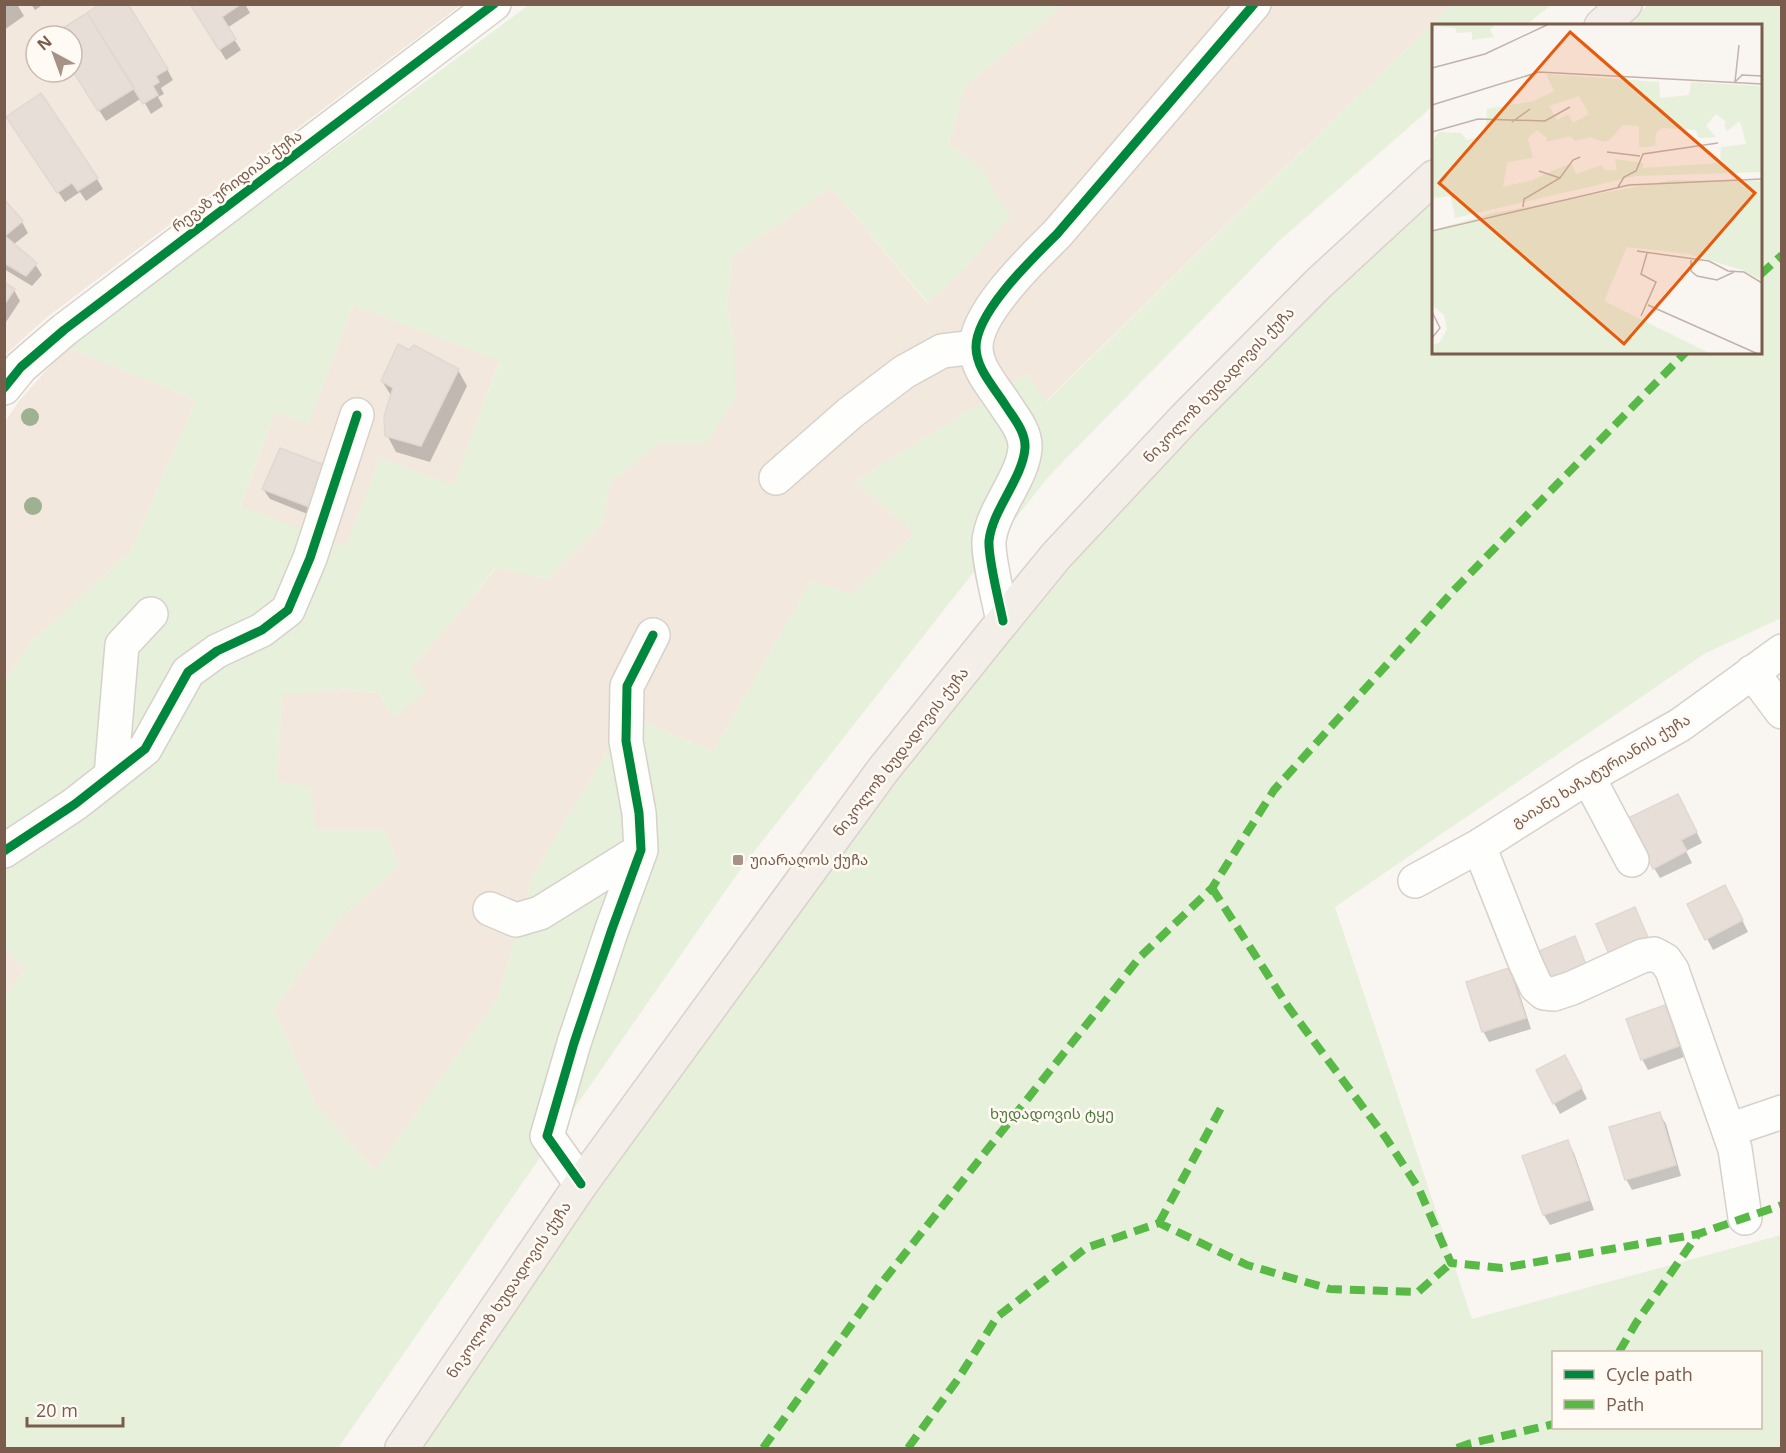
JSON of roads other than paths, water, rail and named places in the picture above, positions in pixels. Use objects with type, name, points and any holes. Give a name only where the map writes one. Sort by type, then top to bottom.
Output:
[{"type":"main road","points":[[1603,24],[1625,4]]},
{"type":"main road","name":"ნიკოლოზ ხუდადოვის ქუჩა","points":[[402,1449],[581,1184],[883,770],[1003,621],[1056,556],[1185,418],[1318,284],[1432,179]]},
{"type":"street","name":"რევაზ ურიდიას ქუჩა","points":[[4,388],[21,367],[64,330],[494,4]]},
{"type":"street","points":[[1003,621],[989,541],[996,519],[1017,475],[1025,447],[1021,429],[981,368],[976,347],[982,324],[1018,274],[1057,234],[1254,4]]},
{"type":"street","points":[[776,478],[850,413],[904,372],[942,351],[976,347]]},
{"type":"street","points":[[4,851],[75,804],[145,749],[188,672],[217,651],[262,630],[288,610],[310,558],[357,415]]},
{"type":"street","points":[[111,776],[122,645],[151,614]]},
{"type":"street","points":[[581,1184],[547,1136],[574,1043],[641,850],[639,813],[626,741],[627,686],[653,635]]},
{"type":"street","name":"გაიანე ხაჩატურიანის ქუჩა","points":[[1415,881],[1479,846],[1588,777],[1680,725],[1782,651]]},
{"type":"street","points":[[1752,672],[1782,712]]},
{"type":"street","points":[[1588,777],[1632,860]]},
{"type":"street","points":[[1479,846],[1525,962],[1536,986],[1544,993],[1554,994],[1572,988],[1642,956],[1654,954],[1665,960],[1672,970],[1735,1149],[1744,1218]]},
{"type":"street","points":[[490,909],[516,920],[540,913],[641,850]]},
{"type":"street","points":[[1729,1130],[1782,1112]]},
{"type":"place","name":"უიარაღოს ქუჩა","points":[[738,860]]},
{"type":"park label","name":"ხუდადოვის ტყე","points":[[1052,1114]]}]
